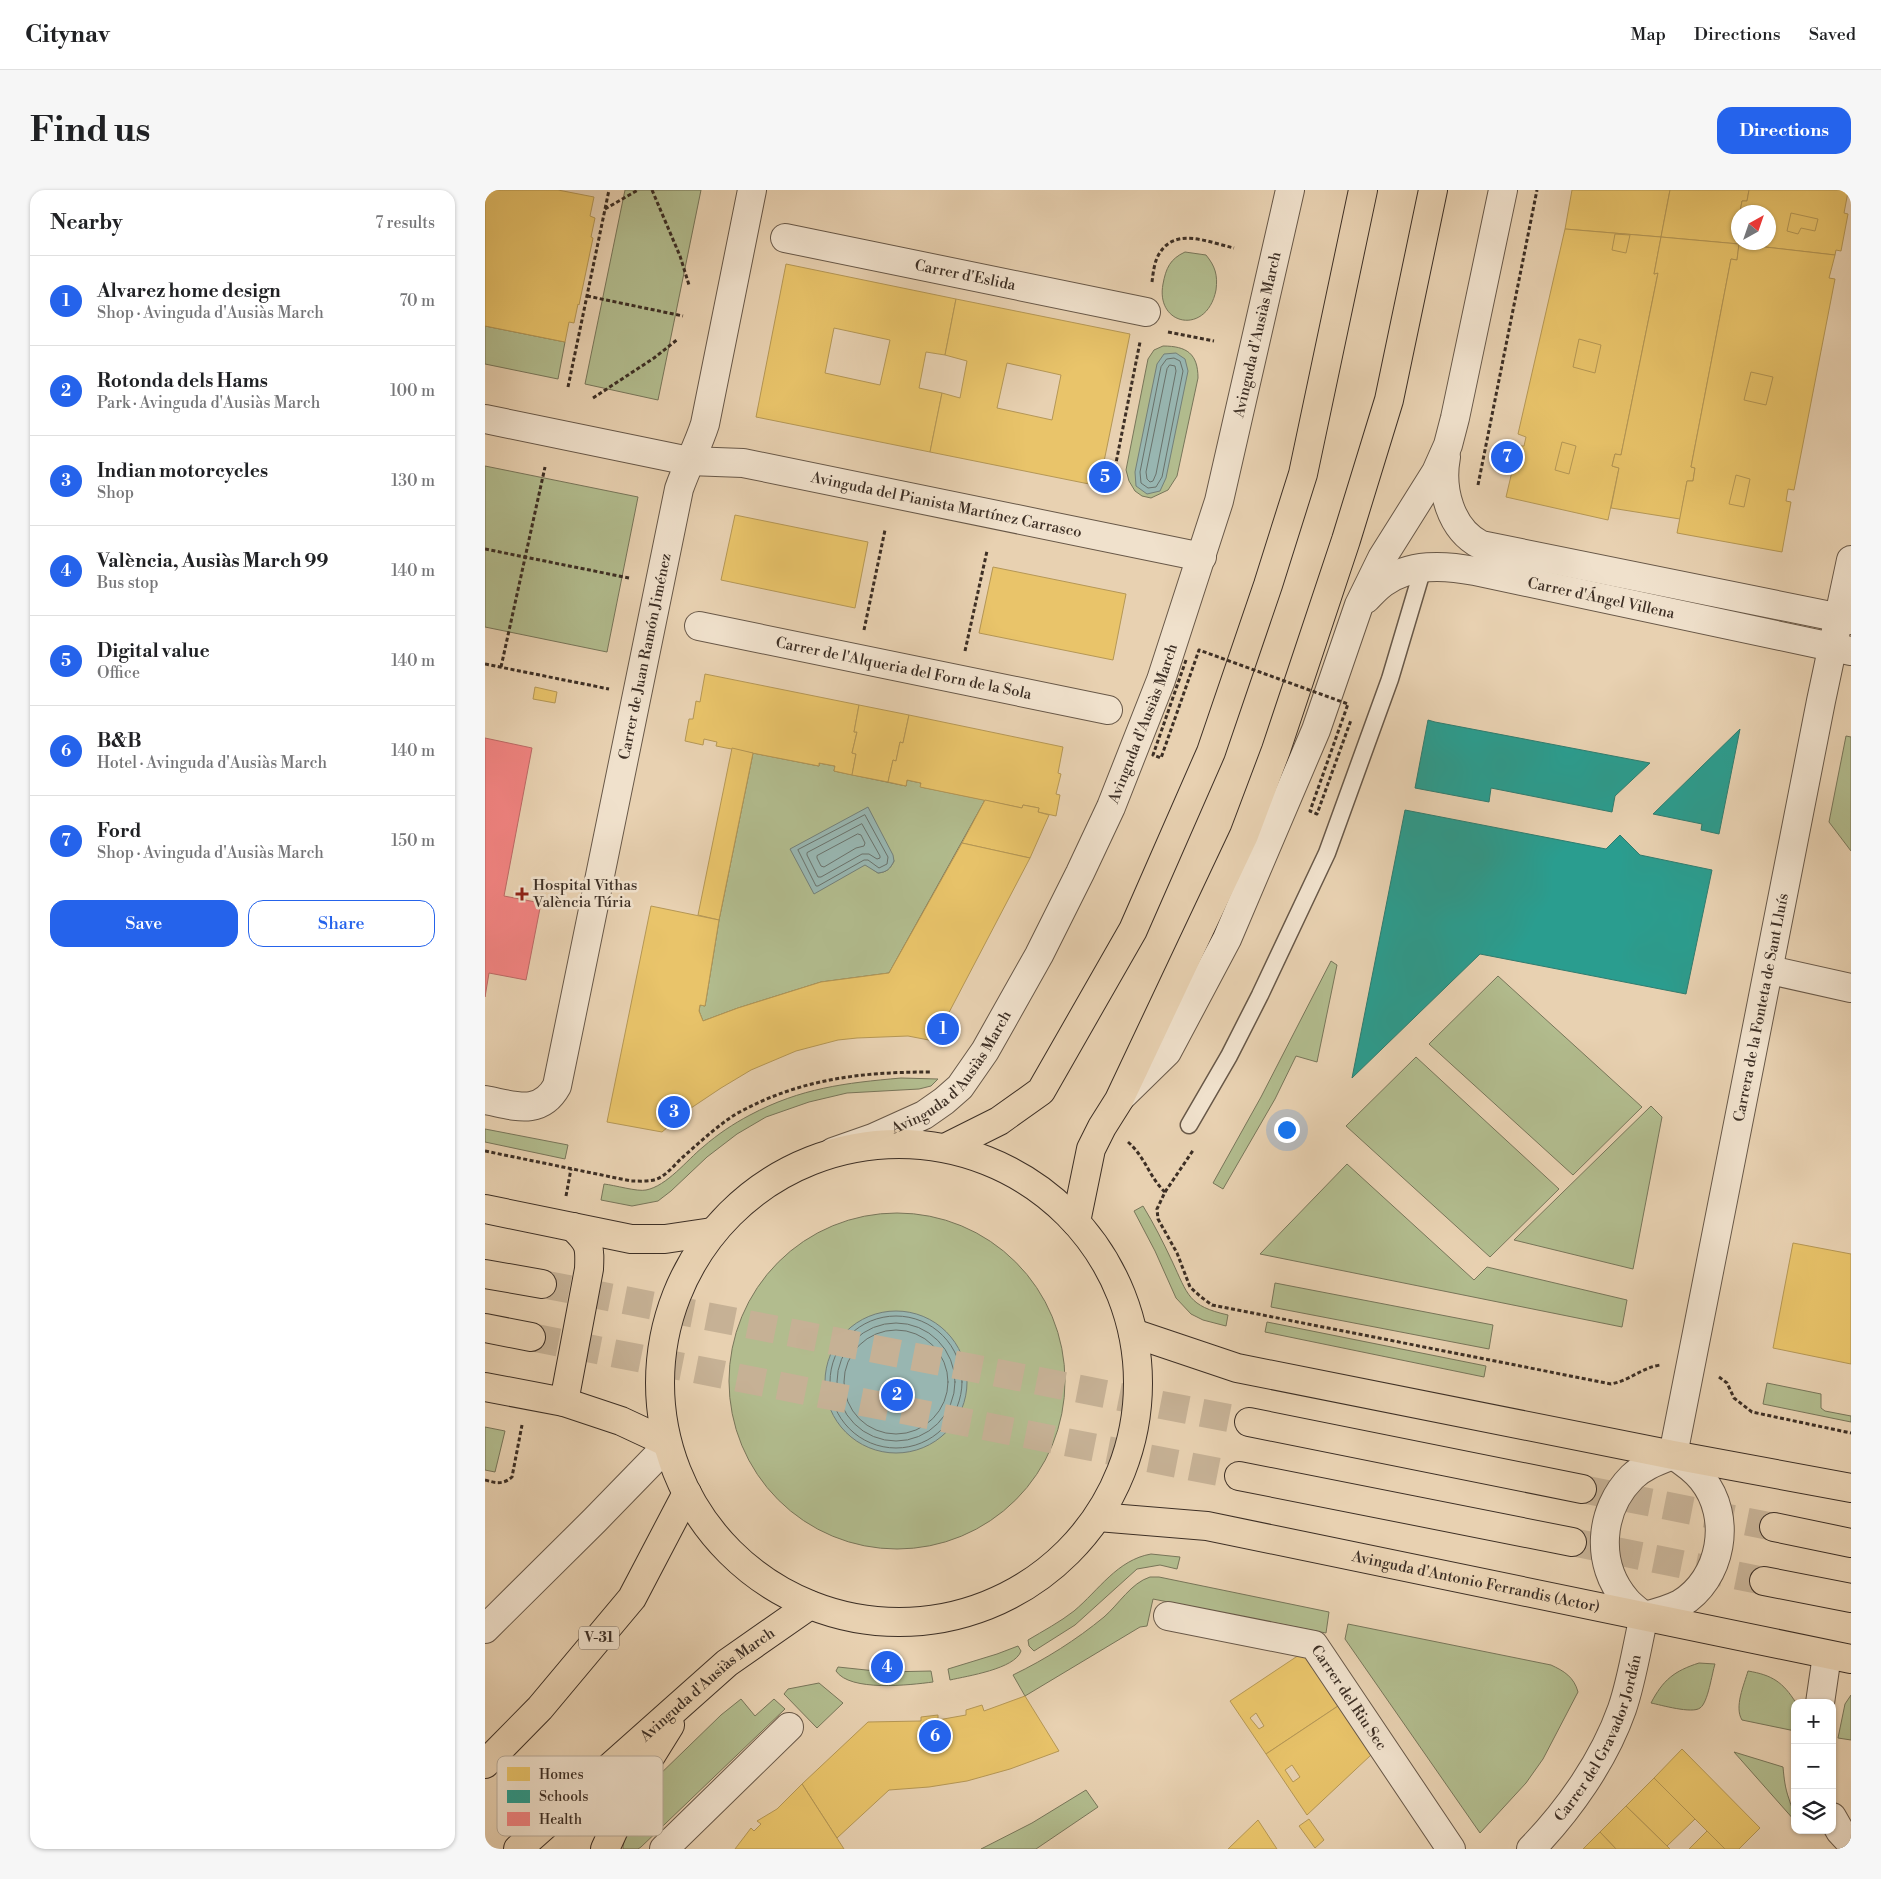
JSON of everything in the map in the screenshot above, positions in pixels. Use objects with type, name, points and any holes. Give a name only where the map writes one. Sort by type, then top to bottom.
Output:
[{"type":"main road","points":[[945,1148],[999,1121],[1041,1091],[1133,930],[1215,743],[1303,474],[1363,190]]},
{"type":"main road","points":[[1076,1222],[1091,1149],[1119,1100],[1244,834],[1276,750],[1346,540],[1389,400],[1433,190]]},
{"type":"main road","points":[[888,1143],[917,1144],[945,1148],[982,1158],[1017,1174],[1048,1196],[1076,1222],[1102,1254],[1121,1293],[1133,1333],[1138,1365],[1139,1397],[1135,1428],[1127,1460],[1115,1489],[1098,1517],[1073,1548],[1042,1576],[1008,1597],[970,1612],[930,1620],[889,1622],[849,1617],[810,1604],[779,1590],[751,1571],[726,1548],[704,1522],[687,1493],[667,1444],[659,1390],[664,1334],[671,1306],[682,1280],[696,1255],[712,1232],[737,1205],[766,1183],[798,1165],[833,1152],[860,1146],[888,1143]]},
{"type":"main road","points":[[485,1209],[631,1239],[665,1239],[712,1232]]},
{"type":"main road","points":[[564,1402],[589,1269],[590,1250],[586,1240],[573,1227]]},
{"type":"main road","points":[[485,1274],[542,1284]]},
{"type":"main road","points":[[485,1328],[531,1337]]},
{"type":"main road","points":[[1133,1333],[1237,1368],[1673,1455],[1851,1488]]},
{"type":"main road","points":[[485,1387],[564,1402],[621,1421],[667,1444]]},
{"type":"main road","points":[[1249,1422],[1583,1489]]},
{"type":"main road","points":[[1239,1476],[1572,1542]]},
{"type":"main road","name":"V-31","points":[[485,1764],[540,1708],[632,1598],[687,1493]]},
{"type":"main road","name":"Avinguda d'Antonio Ferrandis (Actor)","points":[[1098,1517],[1207,1526],[1839,1657]]},
{"type":"main road","points":[[1774,1527],[1851,1543]]},
{"type":"main road","points":[[1764,1581],[1851,1598]]},
{"type":"main road","name":"Avinguda d'Ausiàs March","points":[[622,1756],[727,1663],[810,1604]]},
{"type":"main road","points":[[651,1756],[673,1721],[704,1683]]},
{"type":"main road","name":"Avinguda d'Ausiàs March","points":[[518,1849],[533,1836]]},
{"type":"main road","points":[[606,1848],[611,1836]]},
{"type":"street","name":"Carrer de Juan Ramón Jiménez","points":[[485,1100],[524,1107],[536,1106],[546,1102],[557,1086],[679,489],[689,461],[699,445],[705,424],[752,190]]},
{"type":"street","name":"Avinguda d'Ausiàs March","points":[[833,1152],[873,1138],[924,1114],[944,1101],[960,1087],[985,1051],[1039,955],[1111,807],[1161,680],[1219,501],[1290,190]]},
{"type":"street","points":[[1119,1100],[1167,1052],[1227,939],[1316,730],[1359,605],[1382,558],[1437,472],[1448,445],[1455,418],[1503,190]]},
{"type":"street","name":"Carrer d'Eslida","points":[[785,238],[1153,321]]},
{"type":"street","name":"Avinguda del Pianista Martínez Carrasco","points":[[485,419],[689,461],[743,463],[1202,557]]},
{"type":"street","name":"Carrer d'Ángel Villena","points":[[1448,445],[1444,464],[1444,483],[1449,505],[1457,523],[1467,537],[1481,545],[1845,619]]},
{"type":"street","name":"Carrera de la Fonteta de Sant Lluís","points":[[1673,1455],[1770,970],[1821,701],[1842,649],[1851,560]]},
{"type":"street","name":"Carrer d'Ángel Villena","points":[[1359,605],[1383,582],[1404,571],[1442,566],[1842,649]]},
{"type":"street","name":"Carrer de l'Alqueria del Forn de la Sola","points":[[699,626],[1108,710]]},
{"type":"street","points":[[1770,970],[1851,988]]},
{"type":"street","points":[[485,1629],[588,1527],[667,1444]]},
{"type":"street","points":[[1673,1455],[1690,1466],[1707,1486],[1713,1498],[1719,1517],[1720,1537],[1717,1556],[1697,1591],[1681,1603],[1663,1612],[1644,1616],[1626,1601],[1614,1582],[1606,1560],[1604,1537],[1608,1514],[1618,1494],[1633,1476],[1652,1463],[1673,1455]]},
{"type":"street","name":"Carrer del Riu Sec","points":[[1168,1616],[1314,1645],[1451,1849]]},
{"type":"street","name":"Carrer del Gravador Jordán","points":[[1531,1849],[1582,1787],[1604,1749],[1622,1709],[1644,1616]]},
{"type":"street","points":[[1822,1699],[1839,1657]]},
{"type":"street","points":[[664,1849],[789,1728]]},
{"type":"street","points":[[1836,1824],[1851,1843]]},
{"type":"lane","points":[[1189,1125],[1229,1056],[1260,995],[1327,853],[1389,679],[1423,568]]},
{"type":"path","points":[[569,387],[609,190]]},
{"type":"path","points":[[605,209],[638,190]]},
{"type":"path","points":[[652,190],[681,256],[689,285]]},
{"type":"path","points":[[1478,485],[1537,190]]},
{"type":"path","points":[[587,296],[683,316]]},
{"type":"path","points":[[1153,321],[1214,341]]},
{"type":"path","points":[[593,398],[655,358],[678,339]]},
{"type":"path","points":[[501,667],[545,467]]},
{"type":"path","points":[[858,658],[885,530]]},
{"type":"path","points":[[485,549],[631,579]]},
{"type":"path","points":[[959,679],[987,551]]},
{"type":"path","points":[[1187,660],[1153,755],[1161,758],[1199,650],[1348,704],[1310,811],[1317,814],[1351,720]]},
{"type":"path","points":[[485,664],[609,689]]},
{"type":"path","points":[[485,1151],[631,1181],[657,1179],[707,1135],[735,1115],[759,1102],[824,1080],[865,1074],[933,1072]]},
{"type":"path","points":[[1102,1127],[1129,1143],[1143,1158],[1157,1184],[1165,1192],[1157,1209],[1158,1219],[1177,1253],[1190,1287],[1212,1305],[1611,1384],[1624,1381],[1648,1367],[1666,1364]]},
{"type":"path","points":[[566,1196],[571,1169]]},
{"type":"path","points":[[1713,1373],[1727,1383],[1734,1398],[1752,1412],[1851,1433]]},
{"type":"path","points":[[485,1480],[497,1483],[506,1482],[512,1477],[521,1428]]},
{"type":"green space","points":[[625,190],[701,190],[658,400],[585,384]]},
{"type":"green space","points":[[1185,252],[1206,255],[1215,271],[1217,285],[1211,305],[1203,314],[1193,319],[1183,320],[1174,316],[1167,309],[1163,298],[1163,284],[1169,265]]},
{"type":"green space","points":[[485,326],[565,342],[558,379],[485,364]]},
{"type":"green space","points":[[1163,346],[1179,348],[1189,353],[1196,363],[1198,378],[1177,476],[1168,490],[1151,498],[1142,496],[1135,491],[1129,481],[1126,470],[1148,359],[1154,350]]},
{"type":"green space","points":[[485,466],[638,497],[607,652],[485,627]]},
{"type":"green space","points":[[1846,736],[1851,737],[1851,851],[1829,822]]},
{"type":"green space","points":[[753,753],[819,766],[819,763],[835,766],[834,771],[906,786],[907,780],[921,783],[921,787],[985,800],[889,973],[821,982],[703,1021],[699,1011],[700,1005],[705,1006],[719,920]],"holes":[[[868,808],[894,861],[888,870],[878,873],[865,864]]]},
{"type":"green space","points":[[1331,961],[1337,965],[1317,1062],[1296,1056],[1275,1099],[1223,1189],[1213,1183],[1261,1097]]},
{"type":"green space","points":[[1498,976],[1642,1107],[1573,1175],[1429,1044]]},
{"type":"green space","points":[[1416,1057],[1559,1189],[1490,1257],[1346,1126]]},
{"type":"green space","points":[[901,1078],[938,1079],[931,1086],[919,1089],[847,1093],[809,1102],[766,1117],[737,1134],[707,1157],[658,1201],[632,1206],[601,1200],[604,1184],[642,1190],[654,1188],[669,1178],[720,1134],[744,1118],[769,1106],[824,1088]]},
{"type":"green space","points":[[1651,1106],[1662,1117],[1633,1269],[1514,1240]]},
{"type":"green space","points":[[485,1129],[568,1145],[565,1159],[485,1142]]},
{"type":"green space","points":[[1347,1164],[1474,1280],[1487,1267],[1627,1300],[1622,1327],[1260,1254]]},
{"type":"green space","points":[[1143,1206],[1162,1240],[1186,1291],[1197,1303],[1205,1308],[1228,1315],[1226,1326],[1203,1320],[1191,1314],[1176,1298],[1155,1251],[1134,1211]]},
{"type":"green space","points":[[897,1213],[930,1216],[961,1226],[990,1241],[1016,1262],[1037,1288],[1052,1317],[1062,1348],[1065,1381],[1062,1414],[1052,1445],[1037,1474],[1016,1500],[990,1521],[961,1536],[930,1546],[897,1549],[864,1546],[833,1536],[804,1521],[778,1500],[757,1474],[742,1445],[732,1414],[729,1381],[732,1348],[742,1317],[757,1288],[778,1262],[804,1241],[833,1226],[864,1216]]},
{"type":"green space","points":[[1275,1283],[1493,1325],[1489,1349],[1271,1307]]},
{"type":"green space","points":[[1267,1322],[1486,1366],[1484,1377],[1265,1332]]},
{"type":"green space","points":[[1767,1383],[1821,1394],[1821,1408],[1825,1411],[1851,1416],[1851,1422],[1763,1404]]},
{"type":"green space","points":[[485,1427],[505,1431],[495,1472],[485,1470]]},
{"type":"green space","points":[[1151,1554],[1180,1557],[1177,1569],[1160,1565],[1137,1569],[1075,1625],[1034,1651],[1029,1646],[1028,1640],[1074,1611],[1118,1569],[1139,1557]]},
{"type":"green space","points":[[1150,1577],[1159,1577],[1329,1612],[1326,1633],[1153,1599],[1147,1626],[1140,1627],[1025,1696],[1013,1675],[1049,1656],[1083,1634],[1110,1612],[1125,1594],[1137,1584]]},
{"type":"green space","points":[[1348,1624],[1551,1665],[1564,1672],[1574,1682],[1578,1692],[1543,1759],[1526,1783],[1480,1833],[1345,1639]]},
{"type":"green space","points":[[1018,1646],[1021,1651],[1010,1663],[990,1671],[950,1680],[948,1669]]},
{"type":"green space","points":[[1699,1663],[1715,1664],[1705,1700],[1700,1708],[1684,1710],[1651,1703],[1660,1688],[1670,1677],[1683,1669]]},
{"type":"green space","points":[[838,1667],[885,1672],[931,1671],[933,1682],[881,1685],[854,1682],[843,1678],[836,1671]]},
{"type":"green space","points":[[1748,1671],[1770,1677],[1781,1685],[1793,1699],[1791,1699],[1791,1730],[1742,1720],[1739,1702]]},
{"type":"green space","points":[[819,1683],[843,1703],[817,1728],[784,1694],[788,1689]]},
{"type":"green space","points":[[1851,1695],[1851,1740],[1838,1738],[1845,1704]]},
{"type":"green space","points":[[741,1699],[755,1716],[774,1699],[785,1709],[663,1826],[663,1771],[721,1715]]},
{"type":"green space","points":[[1734,1752],[1783,1767],[1791,1804],[1791,1816]]},
{"type":"green space","points":[[1086,1790],[1098,1807],[1036,1849],[981,1849],[1032,1823]]},
{"type":"green space","points":[[626,1836],[652,1836],[638,1849],[623,1849]]},
{"type":"water","points":[[1176,353],[1185,359],[1188,371],[1166,478],[1160,491],[1147,494],[1136,486],[1135,472],[1157,364],[1164,354]]},
{"type":"water","points":[[868,807],[893,855],[893,864],[886,871],[878,873],[865,865],[814,894],[790,849]]},
{"type":"water","points":[[896,1311],[923,1317],[935,1323],[946,1332],[955,1343],[961,1355],[967,1382],[961,1409],[955,1421],[946,1432],[935,1441],[923,1447],[896,1453],[869,1447],[857,1441],[846,1432],[837,1421],[831,1409],[825,1382],[831,1355],[837,1343],[846,1332],[857,1323],[869,1317]]},
{"type":"building: Homes","points":[[485,190],[558,190],[594,197],[590,216],[595,218],[591,237],[593,238],[579,305],[574,323],[569,322],[565,342],[485,326]]},
{"type":"building: Homes","points":[[1572,190],[1670,190],[1661,237],[1565,229]]},
{"type":"building: Homes","points":[[1670,190],[1749,190],[1747,201],[1742,201],[1741,205],[1731,205],[1731,243],[1661,237]]},
{"type":"building: Homes","points":[[1749,190],[1851,190],[1851,193],[1848,192],[1844,213],[1848,214],[1841,251],[1836,250],[1835,255],[1776,248],[1776,205],[1741,205],[1742,201],[1747,201]]},
{"type":"building: Homes","points":[[1791,213],[1818,219],[1815,231],[1801,228],[1798,234],[1787,231]]},
{"type":"building: Homes","points":[[1565,229],[1661,237],[1654,274],[1658,273],[1621,455],[1615,454],[1612,466],[1619,468],[1608,520],[1506,497],[1518,446],[1524,446],[1526,437],[1518,434]]},
{"type":"building: Homes","points":[[1615,234],[1630,235],[1626,253],[1612,250]]},
{"type":"building: Homes","points":[[1661,237],[1731,243],[1731,250],[1738,250],[1737,260],[1731,259],[1691,467],[1695,468],[1693,481],[1687,481],[1680,519],[1611,508],[1619,468],[1612,466],[1615,454],[1621,455],[1658,273],[1654,274]]},
{"type":"building: Homes","points":[[1776,248],[1835,255],[1829,278],[1835,279],[1794,490],[1788,489],[1786,501],[1791,502],[1782,552],[1677,533],[1687,481],[1693,481],[1695,468],[1691,467],[1731,259],[1737,260],[1738,250],[1776,250]]},
{"type":"building: Homes","points":[[786,264],[956,299],[945,355],[926,352],[919,388],[942,393],[930,452],[756,417]],"holes":[[[834,328],[890,340],[880,385],[825,373]]]},
{"type":"building: Homes","points":[[956,299],[1130,334],[1099,486],[930,452],[942,393],[960,398],[967,361],[945,355]],"holes":[[[1007,363],[1061,375],[1052,420],[997,408]]]},
{"type":"building: Homes","points":[[1579,339],[1601,345],[1595,373],[1573,367]]},
{"type":"building: Homes","points":[[1751,372],[1773,377],[1766,405],[1744,400]]},
{"type":"building: Homes","points":[[1562,442],[1576,446],[1569,474],[1555,470]]},
{"type":"building: Homes","points":[[1736,475],[1750,479],[1744,507],[1729,504]]},
{"type":"building: Homes","points":[[735,515],[868,542],[855,608],[721,580]]},
{"type":"building: Homes","points":[[993,567],[1126,594],[1113,660],[979,633]]},
{"type":"building: Homes","points":[[705,674],[859,705],[854,732],[857,732],[852,753],[856,754],[852,775],[834,771],[835,766],[819,763],[819,766],[716,746],[717,742],[704,739],[703,745],[685,741],[689,719],[693,719],[696,701],[700,702]]},
{"type":"building: Homes","points":[[535,687],[557,692],[555,703],[533,699]]},
{"type":"building: Homes","points":[[859,705],[909,715],[903,743],[900,742],[896,761],[893,760],[888,782],[852,775],[856,754],[852,753],[857,732],[854,732]]},
{"type":"building: Homes","points":[[909,715],[1063,747],[1058,773],[1061,774],[1056,794],[1060,795],[1056,816],[1038,812],[1039,808],[1023,805],[1022,808],[920,787],[921,783],[907,780],[906,786],[888,782],[893,760],[896,761],[900,742],[903,743]]},
{"type":"building: Homes","points":[[732,748],[753,753],[719,920],[698,915]]},
{"type":"building: Homes","points":[[985,800],[1022,808],[1023,805],[1039,808],[1038,812],[1049,815],[1030,858],[962,843]]},
{"type":"building: Homes","points":[[962,843],[1030,858],[934,1041],[908,1036],[838,1040],[796,1051],[751,1070],[688,1110],[662,1132],[607,1122],[651,906],[719,920],[705,1006],[700,1005],[699,1011],[703,1021],[821,982],[889,973]]},
{"type":"building: Homes","points":[[1793,1243],[1851,1254],[1851,1364],[1773,1348]]},
{"type":"building: Homes","points":[[1302,1653],[1312,1668],[1316,1666],[1330,1687],[1327,1690],[1338,1706],[1266,1754],[1230,1701]],"holes":[[[1256,1713],[1264,1726],[1259,1729],[1250,1718]]]},
{"type":"building: Homes","points":[[1025,1696],[1059,1751],[1010,1769],[967,1781],[929,1787],[889,1790],[837,1838],[802,1784],[868,1722],[921,1721],[921,1717],[938,1715],[938,1720],[966,1715],[966,1710],[982,1705],[984,1711]]},
{"type":"building: Homes","points":[[1338,1706],[1348,1720],[1351,1718],[1371,1755],[1307,1815],[1266,1754]],"holes":[[[1292,1765],[1300,1777],[1293,1782],[1285,1770]]]},
{"type":"building: Homes","points":[[1682,1749],[1760,1828],[1739,1849],[1725,1849],[1654,1778]]},
{"type":"building: Homes","points":[[1654,1778],[1695,1819],[1667,1846],[1626,1806]]},
{"type":"building: Homes","points":[[802,1784],[844,1849],[735,1849],[751,1828],[754,1831],[761,1824],[757,1821],[777,1809]]},
{"type":"building: Homes","points":[[1626,1806],[1670,1849],[1616,1849],[1600,1832]]},
{"type":"building: Homes","points":[[1309,1819],[1324,1840],[1315,1848],[1299,1826]]},
{"type":"building: Homes","points":[[1258,1820],[1277,1849],[1228,1849]]},
{"type":"building: Homes","points":[[1707,1831],[1725,1849],[1689,1849]]},
{"type":"building: Homes","points":[[1600,1832],[1616,1849],[1583,1849]]},
{"type":"building: Schools","points":[[1428,720],[1650,763],[1615,796],[1612,812],[1491,788],[1489,802],[1415,788]]},
{"type":"building: Schools","points":[[1740,729],[1719,834],[1701,830],[1702,824],[1653,814]]},
{"type":"building: Schools","points":[[1405,810],[1606,849],[1620,835],[1640,855],[1712,870],[1686,994],[1480,954],[1352,1078]]},
{"type":"building: Health","points":[[485,738],[532,748],[504,896],[541,903],[526,980],[489,973],[485,997]]},
{"type":"tunnel","points":[[542,1284],[1249,1422]]},
{"type":"tunnel","points":[[531,1337],[1239,1476]]},
{"type":"tunnel","points":[[1582,1489],[1774,1527]]},
{"type":"tunnel","points":[[1572,1542],[1764,1581]]},
{"type":"place","name":"Ford","points":[[1507,457]]},
{"type":"place","name":"Digital value","points":[[1105,477]]},
{"type":"place","name":"Hospital Vithas València Túria","points":[[522,894]]},
{"type":"place","name":"Alvarez home design","points":[[943,1029]]},
{"type":"place","name":"Indian motorcycles","points":[[674,1112]]},
{"type":"place","name":"Rotonda dels Hams","points":[[897,1395]]},
{"type":"place","name":"València, Ausiàs March 99","points":[[887,1667]]},
{"type":"place","name":"B&B","points":[[935,1736]]}]
